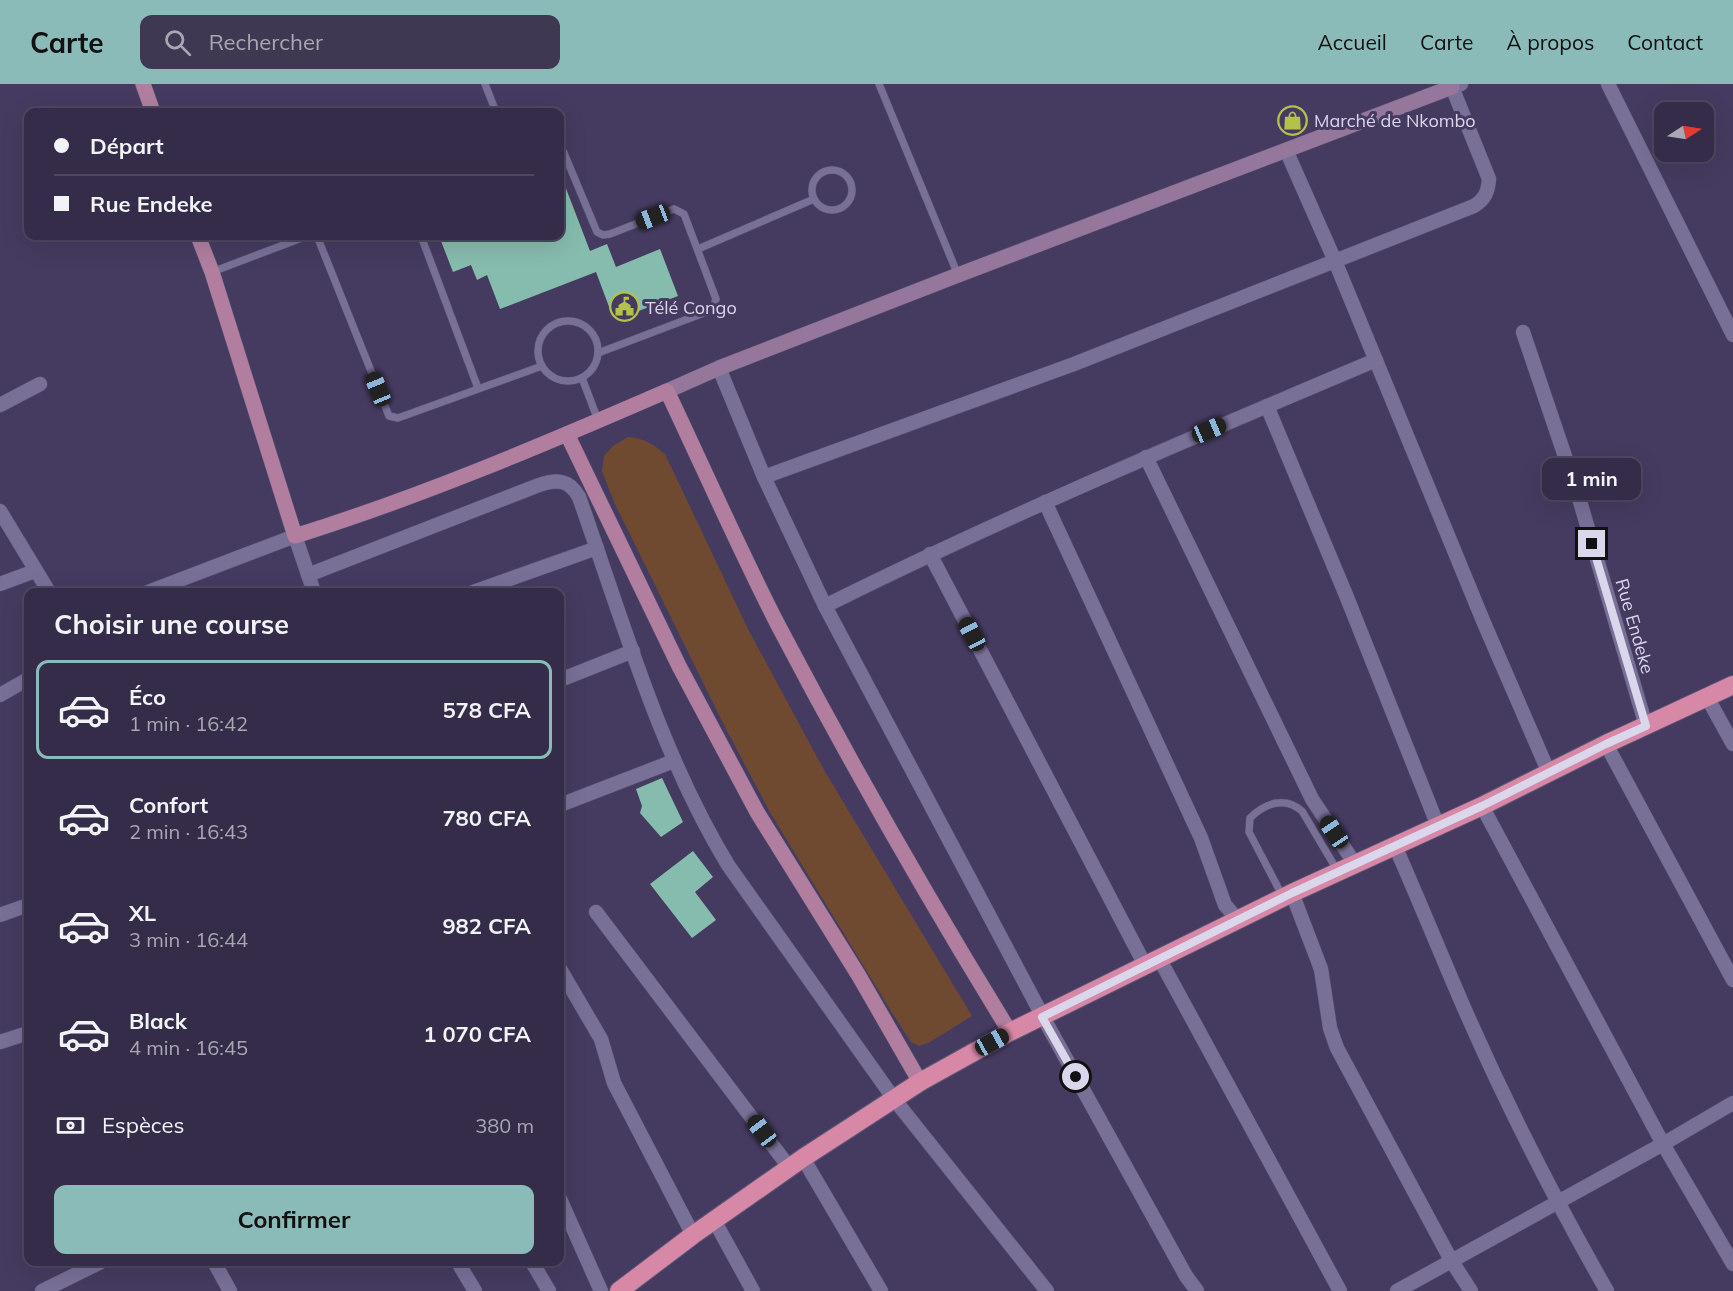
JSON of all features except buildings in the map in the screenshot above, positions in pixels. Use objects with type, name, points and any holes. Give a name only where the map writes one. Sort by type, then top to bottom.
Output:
[{"type":"highway","points":[[619,1291],[796,1162],[920,1082],[1010,1032],[1287,896],[1482,806],[1606,744],[1733,685]]},
{"type":"main road","points":[[143,84],[152,108]]},
{"type":"main road","points":[[200,240],[212,272],[295,536],[398,502],[667,391],[777,623],[941,919],[1010,1032]]},
{"type":"main road","points":[[567,434],[679,666],[757,812],[859,976],[920,1082]]},
{"type":"street","points":[[1608,84],[1727,307],[1733,334]]},
{"type":"street","points":[[667,391],[719,368],[958,275],[1455,85],[1489,179],[1488,190],[1483,200],[1074,364],[764,477]]},
{"type":"street","points":[[1286,150],[1335,261],[1484,623],[1549,773]]},
{"type":"street","name":"Rue Endeke","points":[[1523,332],[1579,498],[1646,726]]},
{"type":"street","points":[[825,606],[930,554],[1045,502],[1376,360]]},
{"type":"street","points":[[719,368],[764,477],[825,606],[1042,1017],[1186,1276],[1197,1291]]},
{"type":"street","points":[[0,405],[39,384]]},
{"type":"street","points":[[1267,406],[1346,595],[1438,826]]},
{"type":"street","points":[[1146,457],[1312,799],[1355,864]]},
{"type":"street","points":[[308,575],[550,481],[566,482],[575,490],[674,760],[710,835],[728,865],[894,1100],[1047,1291]]},
{"type":"street","points":[[1045,502],[1201,838],[1225,905],[1239,921]]},
{"type":"street","points":[[0,511],[46,588]]},
{"type":"street","points":[[158,588],[295,536],[313,588]]},
{"type":"street","points":[[485,588],[597,548]]},
{"type":"street","points":[[930,554],[1152,962],[1340,1291]]},
{"type":"street","points":[[0,584],[35,571]]},
{"type":"street","points":[[564,678],[633,651]]},
{"type":"street","points":[[0,695],[24,681]]},
{"type":"street","points":[[1707,697],[1733,744]]},
{"type":"street","points":[[1606,744],[1733,980]]},
{"type":"street","points":[[564,803],[674,760]]},
{"type":"street","points":[[1482,806],[1663,1144],[1733,1264]]},
{"type":"street","points":[[1395,846],[1465,1009],[1557,1202],[1607,1291]]},
{"type":"street","points":[[1287,896],[1321,969],[1330,1028],[1337,1048],[1451,1260],[1471,1291]]},
{"type":"street","points":[[0,915],[24,906]]},
{"type":"street","points":[[596,912],[796,1162],[880,1291]]},
{"type":"street","points":[[564,976],[601,1039],[614,1083],[693,1235]]},
{"type":"street","points":[[0,1042],[24,1034]]},
{"type":"street","points":[[1397,1291],[1663,1144],[1733,1102]]},
{"type":"street","points":[[564,1208],[601,1291]]},
{"type":"street","points":[[714,1220],[753,1291]]},
{"type":"street","points":[[42,1291],[93,1266]]},
{"type":"street","points":[[216,1266],[230,1291]]},
{"type":"street","points":[[460,1266],[475,1291]]},
{"type":"street","points":[[534,1266],[549,1291]]},
{"type":"lane","points":[[484,84],[494,108]]},
{"type":"lane","points":[[879,84],[958,275]]},
{"type":"lane","points":[[564,153],[597,232],[603,235],[610,234],[674,209],[684,214],[716,299],[710,311],[598,353]]},
{"type":"lane","points":[[826,170],[843,172],[850,181],[851,198],[839,209],[822,207],[814,199],[812,188],[814,182],[826,170]]},
{"type":"lane","points":[[698,249],[814,199]]},
{"type":"lane","points":[[212,272],[296,240]]},
{"type":"lane","points":[[319,240],[389,416],[398,418],[542,366]]},
{"type":"lane","points":[[422,240],[478,388]]},
{"type":"lane","points":[[566,321],[582,325],[594,337],[598,353],[593,368],[582,378],[564,381],[555,378],[542,366],[538,349],[540,341],[550,327],[566,321]]},
{"type":"lane","points":[[582,378],[599,421]]},
{"type":"lane","points":[[1287,896],[1249,832],[1250,818],[1257,810],[1280,801],[1294,803],[1302,811],[1338,872]]},
{"type":"shaded area","points":[[628,437],[648,442],[665,454],[748,629],[824,770],[972,1016],[930,1042],[919,1046],[911,1042],[771,814],[727,731],[614,502],[602,471],[604,456],[613,446]]},
{"type":"place","name":"Marché de Nkombo","points":[[1293,120]]},
{"type":"place","name":"Télé Congo","points":[[624,307]]},
{"type":"route","points":[[1076,1077],[1042,1017],[1292,893],[1482,806],[1646,726],[1592,544]]}]
